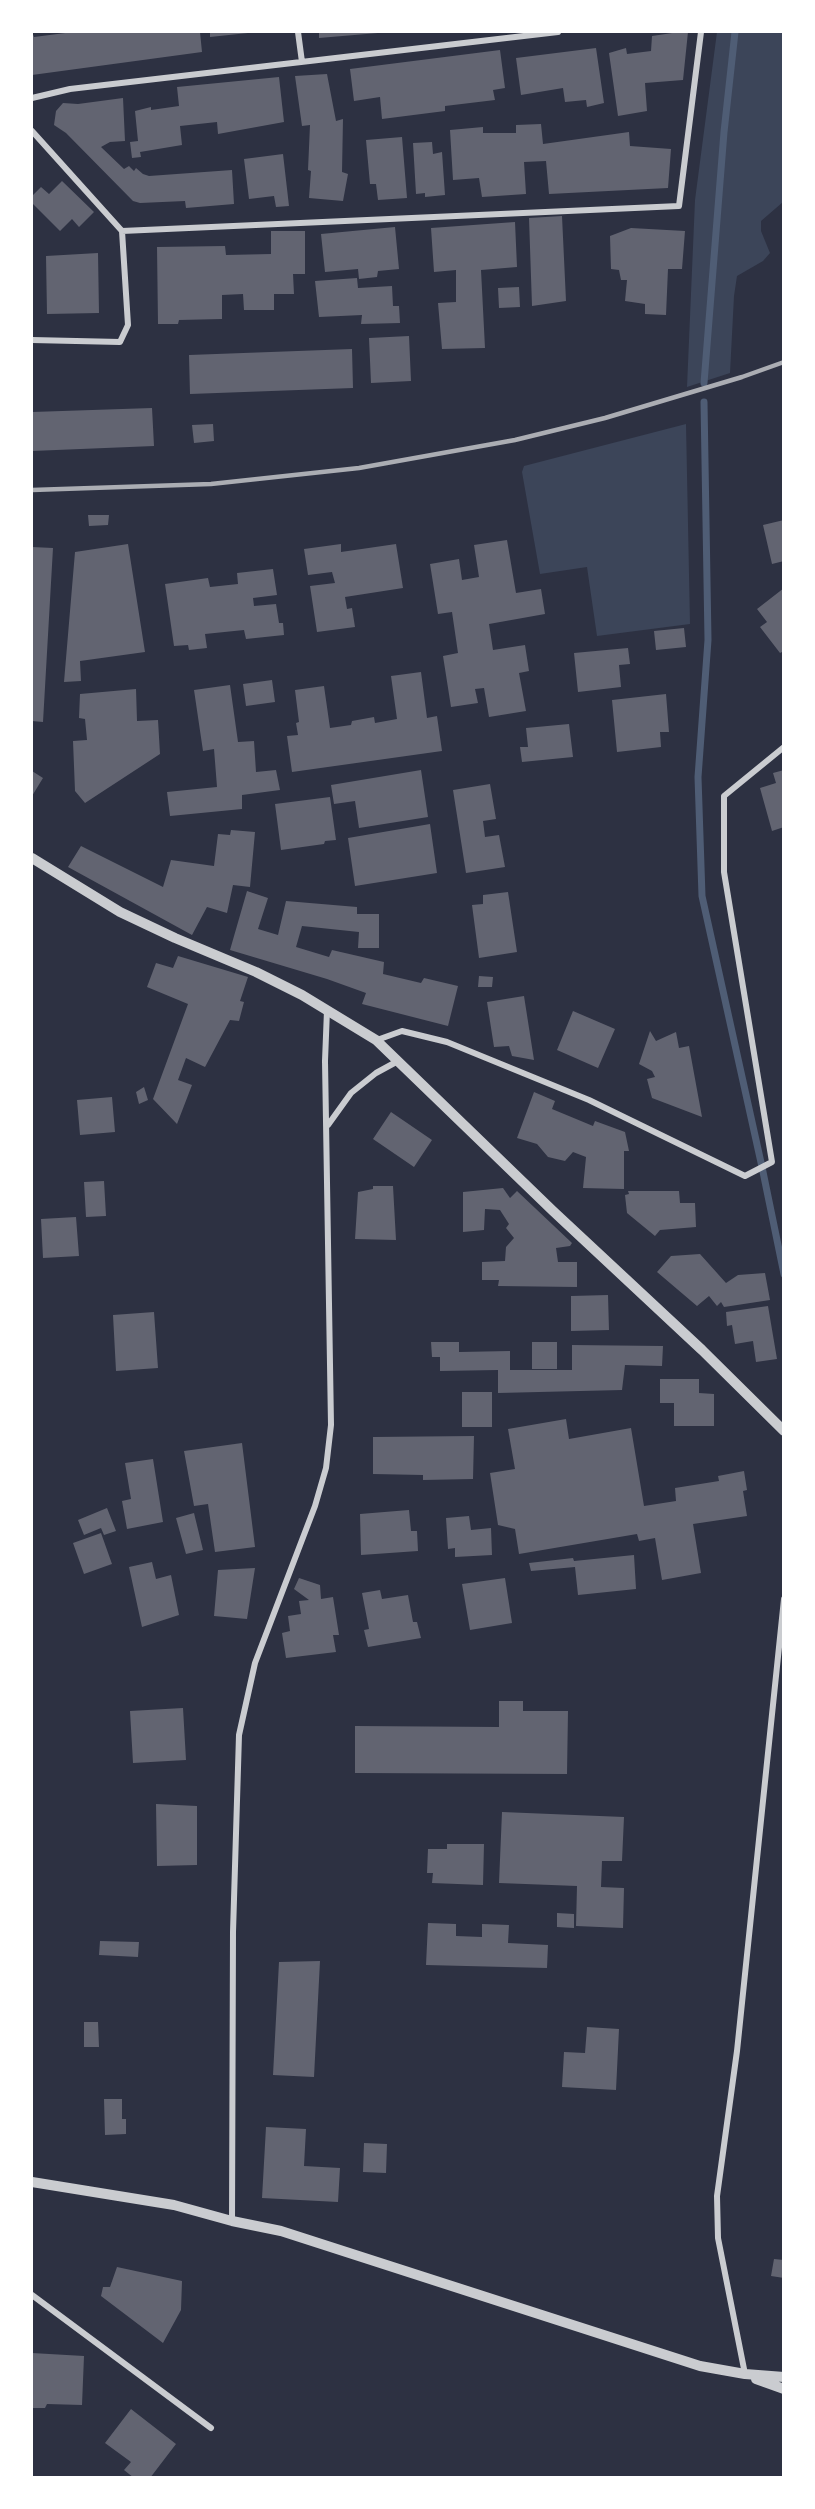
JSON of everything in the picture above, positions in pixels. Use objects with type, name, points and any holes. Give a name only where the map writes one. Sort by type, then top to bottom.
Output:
[{"type":"street","points":[[298,32],[302,62]]},
{"type":"street","points":[[32,98],[70,89],[558,32]]},
{"type":"street","points":[[122,231],[679,206],[701,32]]},
{"type":"street","points":[[32,131],[122,231],[128,325],[120,342],[32,340]]},
{"type":"street","points":[[376,1040],[402,1031],[447,1042],[589,1100],[746,1176],[772,1162],[724,872],[724,796],[783,747]]},
{"type":"street","points":[[32,858],[120,912],[256,972],[327,1010],[376,1040],[545,1204],[702,1350],[783,1431]]},
{"type":"street","points":[[232,2221],[233,1932],[239,1735],[255,1662],[315,1506],[326,1468],[331,1425],[325,1061],[327,1010]]},
{"type":"street","points":[[327,1125],[351,1093],[376,1073],[398,1061]]},
{"type":"street","points":[[745,2374],[718,2238],[717,2196],[737,2051],[783,1599]]},
{"type":"street","points":[[32,2182],[174,2205],[232,2221],[281,2231],[700,2366],[745,2374],[783,2377]]},
{"type":"street","points":[[32,2295],[212,2428]]},
{"type":"street","points":[[745,2374],[783,2389]]},
{"type":"shaded area","points":[[717,32],[783,32],[783,202],[761,221],[761,231],[770,253],[763,261],[737,276],[730,373],[687,387],[695,200]]},
{"type":"shaded area","points":[[686,424],[690,624],[597,636],[587,567],[540,574],[522,472],[524,466]]},
{"type":"building","points":[[32,32],[34,37],[73,32],[200,32],[202,52],[32,75]]},
{"type":"building","points":[[210,32],[247,32],[248,33],[210,37]]},
{"type":"building","points":[[319,32],[378,32],[378,33],[319,38]]},
{"type":"building","points":[[688,32],[683,80],[645,83],[647,111],[618,116],[609,53],[626,48],[627,54],[651,51],[652,36]]},
{"type":"building","points":[[596,48],[604,103],[587,107],[586,100],[565,102],[563,88],[521,95],[516,58]]},
{"type":"building","points":[[500,50],[505,88],[493,90],[495,100],[445,106],[445,111],[382,119],[380,97],[354,101],[350,69]]},
{"type":"building","points":[[327,74],[336,121],[343,119],[342,172],[348,174],[343,201],[309,198],[310,125],[302,126],[295,76]]},
{"type":"building","points":[[279,77],[284,122],[218,134],[217,122],[180,126],[182,145],[140,152],[141,157],[132,158],[130,142],[138,141],[135,111],[151,107],[151,110],[179,106],[177,87]]},
{"type":"building","points":[[123,98],[125,141],[110,142],[101,147],[124,169],[129,166],[134,171],[136,168],[149,176],[232,170],[234,204],[186,208],[185,201],[140,203],[133,201],[66,133],[54,125],[56,111],[63,103],[78,104]]},
{"type":"building","points":[[541,124],[543,144],[629,132],[630,146],[671,149],[668,188],[549,194],[546,161],[524,162],[526,194],[482,197],[479,178],[453,180],[450,130],[483,127],[483,133],[516,133],[516,125]]},
{"type":"building","points":[[402,137],[407,198],[378,200],[376,184],[370,184],[366,140]]},
{"type":"building","points":[[432,142],[433,154],[442,152],[445,195],[425,197],[425,193],[416,194],[413,143]]},
{"type":"building","points":[[283,154],[289,206],[276,207],[274,196],[249,199],[244,159]]},
{"type":"building","points":[[62,181],[94,212],[79,227],[72,219],[60,231],[32,203],[32,196],[41,187],[49,194]]},
{"type":"building","points":[[562,216],[566,301],[532,306],[529,218]]},
{"type":"building","points":[[515,222],[517,267],[481,270],[485,348],[442,349],[438,303],[456,302],[456,270],[434,272],[431,228]]},
{"type":"building","points":[[395,227],[399,269],[378,271],[377,277],[359,279],[358,269],[325,272],[321,234]]},
{"type":"building","points":[[631,228],[685,231],[682,269],[668,269],[666,315],[645,314],[645,304],[625,301],[627,280],[621,280],[619,270],[611,269],[610,236]]},
{"type":"building","points":[[271,231],[305,231],[305,274],[293,274],[294,294],[274,294],[274,310],[244,310],[243,294],[222,295],[222,319],[179,320],[178,324],[158,324],[157,247],[225,246],[226,255],[271,254]]},
{"type":"building","points":[[98,253],[99,313],[47,314],[46,256]]},
{"type":"building","points":[[357,278],[358,288],[392,286],[393,306],[399,306],[400,323],[361,324],[362,315],[319,317],[315,281]]},
{"type":"building","points":[[519,287],[520,307],[499,308],[498,288]]},
{"type":"building","points":[[409,336],[411,381],[371,383],[369,338]]},
{"type":"building","points":[[352,349],[353,388],[190,394],[189,355]]},
{"type":"building","points":[[152,408],[154,446],[32,451],[32,412]]},
{"type":"building","points":[[213,424],[214,441],[194,443],[192,425]]},
{"type":"building","points":[[88,515],[109,515],[108,525],[89,526]]},
{"type":"building","points":[[784,520],[784,561],[772,564],[763,525]]},
{"type":"building","points":[[507,540],[516,593],[541,589],[545,614],[489,624],[493,650],[525,645],[529,671],[519,673],[526,711],[489,717],[484,688],[475,689],[478,703],[451,707],[443,656],[458,653],[452,612],[438,614],[430,564],[459,559],[462,580],[479,577],[474,545]]},
{"type":"building","points":[[128,544],[145,652],[80,661],[81,681],[64,682],[75,552]]},
{"type":"building","points":[[341,544],[341,552],[396,544],[403,588],[345,597],[347,609],[352,608],[355,627],[317,632],[310,586],[335,583],[332,572],[308,575],[304,549]]},
{"type":"building","points":[[32,547],[53,548],[43,722],[32,721]]},
{"type":"building","points":[[273,569],[277,595],[253,598],[254,606],[276,604],[279,623],[283,623],[284,635],[246,639],[244,630],[205,634],[207,648],[189,650],[188,645],[174,646],[165,584],[208,578],[210,587],[238,584],[237,573]]},
{"type":"building","points":[[784,588],[784,651],[780,653],[760,627],[767,622],[757,609]]},
{"type":"building","points":[[684,628],[686,647],[656,650],[654,631]]},
{"type":"building","points":[[628,648],[630,664],[619,665],[621,687],[578,692],[574,653]]},
{"type":"building","points":[[421,672],[427,718],[437,716],[442,751],[292,772],[287,736],[298,735],[296,723],[299,722],[295,690],[324,686],[330,728],[351,725],[352,721],[374,717],[375,723],[397,719],[391,676]]},
{"type":"building","points":[[272,680],[275,702],[246,706],[243,684]]},
{"type":"building","points":[[230,685],[238,742],[254,741],[256,772],[276,770],[280,790],[242,795],[242,809],[170,816],[167,792],[217,787],[214,749],[203,751],[194,690]]},
{"type":"building","points":[[136,689],[137,721],[158,720],[160,754],[85,803],[75,791],[73,741],[87,740],[85,719],[79,718],[80,694]]},
{"type":"building","points":[[666,694],[669,732],[660,732],[661,747],[617,752],[612,700]]},
{"type":"building","points":[[569,724],[573,757],[522,762],[520,747],[528,747],[526,728]]},
{"type":"building","points":[[421,770],[428,817],[359,828],[355,801],[334,804],[331,785]]},
{"type":"building","points":[[784,770],[784,827],[772,831],[760,788],[776,783],[773,773]]},
{"type":"building","points":[[32,771],[43,778],[32,796]]},
{"type":"building","points":[[490,784],[496,819],[483,821],[485,837],[499,835],[505,867],[466,873],[453,790]]},
{"type":"building","points":[[330,797],[336,840],[281,850],[275,804]]},
{"type":"building","points":[[430,824],[437,873],[355,886],[348,838]]},
{"type":"building","points":[[231,830],[255,832],[250,887],[233,885],[227,913],[207,907],[192,935],[68,867],[81,846],[163,887],[171,860],[214,866],[218,834],[230,835]]},
{"type":"building","points":[[247,891],[268,898],[258,929],[278,935],[286,901],[357,907],[357,914],[379,914],[379,948],[358,948],[359,932],[302,926],[296,947],[329,957],[332,950],[384,962],[383,974],[421,983],[424,978],[458,986],[448,1026],[362,1004],[366,993],[230,950]]},
{"type":"building","points":[[508,892],[517,952],[479,958],[472,905],[483,904],[483,895]]},
{"type":"building","points":[[178,956],[248,977],[240,1001],[244,1002],[239,1021],[230,1020],[205,1067],[186,1058],[178,1080],[192,1085],[177,1124],[153,1099],[188,1004],[147,987],[156,963],[173,968]]},
{"type":"building","points":[[479,976],[493,977],[492,987],[478,987]]},
{"type":"building","points":[[524,996],[534,1060],[512,1056],[509,1046],[494,1047],[487,1002]]},
{"type":"building","points":[[573,1011],[615,1029],[598,1068],[557,1050]]},
{"type":"building","points":[[650,1031],[656,1041],[676,1032],[679,1048],[689,1046],[702,1117],[652,1098],[647,1079],[655,1077],[652,1071],[639,1064]]},
{"type":"building","points":[[144,1087],[148,1100],[139,1104],[136,1092]]},
{"type":"building","points":[[534,1092],[555,1101],[552,1109],[593,1126],[595,1121],[625,1132],[629,1151],[624,1151],[624,1189],[583,1188],[586,1157],[573,1152],[565,1161],[548,1157],[537,1144],[517,1138]]},
{"type":"building","points":[[112,1097],[115,1132],[80,1135],[77,1100]]},
{"type":"building","points":[[391,1112],[432,1140],[414,1167],[373,1139]]},
{"type":"building","points":[[104,1181],[106,1216],[86,1217],[84,1182]]},
{"type":"building","points":[[373,1186],[393,1186],[396,1240],[355,1239],[358,1192],[373,1189]]},
{"type":"building","points":[[503,1188],[510,1198],[517,1191],[572,1243],[570,1246],[556,1248],[558,1262],[577,1262],[577,1287],[498,1286],[499,1280],[482,1280],[482,1262],[505,1261],[506,1247],[514,1238],[506,1228],[509,1224],[500,1210],[485,1209],[484,1230],[463,1232],[463,1192]]},
{"type":"building","points":[[628,1191],[679,1191],[680,1203],[695,1203],[696,1227],[660,1230],[655,1236],[627,1213],[625,1195],[629,1194]]},
{"type":"building","points":[[76,1217],[79,1256],[43,1258],[41,1219]]},
{"type":"building","points":[[700,1254],[726,1283],[738,1275],[765,1273],[770,1300],[724,1307],[721,1302],[717,1306],[709,1296],[697,1306],[657,1272],[671,1256]]},
{"type":"building","points":[[608,1295],[609,1330],[571,1331],[571,1296]]},
{"type":"building","points":[[768,1306],[777,1359],[756,1362],[753,1341],[735,1344],[732,1325],[727,1326],[726,1312]]},
{"type":"building","points":[[154,1312],[158,1368],[116,1371],[113,1315]]},
{"type":"building","points":[[431,1342],[459,1342],[459,1352],[510,1351],[510,1370],[572,1370],[572,1345],[663,1346],[662,1366],[625,1365],[622,1390],[498,1393],[498,1370],[440,1371],[440,1357],[432,1357]]},
{"type":"building","points":[[532,1342],[557,1342],[557,1369],[532,1369]]},
{"type":"building","points":[[660,1379],[699,1379],[699,1393],[714,1394],[714,1426],[674,1426],[674,1403],[660,1403]]},
{"type":"building","points":[[462,1392],[492,1392],[492,1427],[462,1427]]},
{"type":"building","points":[[566,1419],[569,1439],[631,1428],[644,1506],[676,1501],[675,1488],[719,1481],[718,1476],[744,1471],[747,1490],[743,1491],[747,1516],[693,1524],[701,1573],[662,1580],[655,1538],[639,1541],[637,1534],[519,1554],[515,1529],[498,1525],[490,1473],[515,1469],[508,1429]]},
{"type":"building","points":[[474,1436],[473,1479],[423,1480],[423,1475],[373,1474],[373,1437]]},
{"type":"building","points":[[242,1443],[255,1547],[215,1552],[208,1504],[194,1506],[184,1451]]},
{"type":"building","points":[[153,1459],[163,1522],[127,1529],[122,1501],[131,1499],[125,1463]]},
{"type":"building","points":[[107,1508],[116,1531],[104,1535],[101,1528],[84,1535],[78,1520]]},
{"type":"building","points":[[409,1510],[411,1531],[417,1531],[418,1551],[361,1555],[360,1514]]},
{"type":"building","points":[[194,1513],[203,1550],[186,1554],[176,1518]]},
{"type":"building","points":[[469,1516],[471,1530],[491,1528],[492,1555],[455,1557],[455,1548],[448,1549],[446,1518]]},
{"type":"building","points":[[101,1533],[112,1564],[84,1574],[73,1543]]},
{"type":"building","points":[[634,1555],[636,1589],[578,1595],[575,1567],[531,1571],[529,1563],[573,1558],[574,1561]]},
{"type":"building","points":[[152,1562],[156,1579],[171,1575],[179,1615],[142,1627],[129,1567]]},
{"type":"building","points":[[255,1568],[247,1619],[214,1616],[218,1570]]},
{"type":"building","points":[[299,1578],[320,1585],[321,1599],[333,1597],[339,1635],[333,1635],[336,1652],[286,1658],[282,1633],[290,1631],[288,1616],[301,1614],[299,1601],[309,1600],[294,1589]]},
{"type":"building","points":[[505,1578],[512,1623],[470,1630],[462,1584]]},
{"type":"building","points":[[380,1590],[382,1599],[408,1595],[413,1622],[417,1622],[421,1638],[368,1647],[364,1630],[369,1629],[362,1593]]},
{"type":"building","points":[[499,1701],[523,1701],[523,1711],[568,1711],[567,1774],[355,1773],[355,1726],[499,1727]]},
{"type":"building","points":[[183,1708],[186,1760],[133,1763],[130,1711]]},
{"type":"building","points":[[156,1804],[197,1806],[197,1865],[157,1866]]},
{"type":"building","points":[[502,1812],[624,1817],[622,1861],[602,1861],[601,1887],[624,1888],[623,1928],[576,1926],[577,1886],[499,1883]]},
{"type":"building","points":[[447,1844],[484,1844],[483,1885],[432,1883],[433,1873],[427,1873],[428,1849],[447,1849]]},
{"type":"building","points":[[557,1913],[574,1914],[574,1928],[557,1927]]},
{"type":"building","points":[[428,1923],[456,1924],[456,1936],[482,1937],[482,1924],[509,1925],[508,1943],[548,1945],[547,1968],[426,1965]]},
{"type":"building","points":[[100,1941],[139,1942],[138,1957],[99,1955]]},
{"type":"building","points":[[320,1961],[314,2077],[273,2075],[279,1962]]},
{"type":"building","points":[[84,2022],[98,2022],[99,2047],[84,2047]]},
{"type":"building","points":[[587,2027],[619,2029],[616,2090],[562,2087],[564,2052],[585,2053]]},
{"type":"building","points":[[104,2099],[122,2099],[122,2119],[126,2119],[126,2134],[105,2135]]},
{"type":"building","points":[[266,2127],[306,2129],[304,2166],[340,2168],[338,2202],[262,2198]]},
{"type":"building","points":[[364,2143],[387,2144],[386,2173],[363,2172]]},
{"type":"building","points":[[774,2259],[784,2260],[784,2278],[771,2276]]},
{"type":"building","points":[[117,2267],[182,2281],[181,2310],[163,2343],[101,2296],[103,2287],[110,2287]]},
{"type":"building","points":[[32,2353],[84,2356],[82,2405],[47,2404],[45,2408],[32,2408]]},
{"type":"building","points":[[131,2409],[176,2444],[150,2478],[134,2478],[124,2470],[131,2462],[105,2443]]},
{"type":"waterway","points":[[704,383],[724,132],[735,32]]},
{"type":"waterway","points":[[704,402],[708,640],[698,777],[702,896],[784,1274]]},
{"type":"railway","points":[[32,490],[211,484],[359,468],[515,440],[605,418],[784,362]]}]
